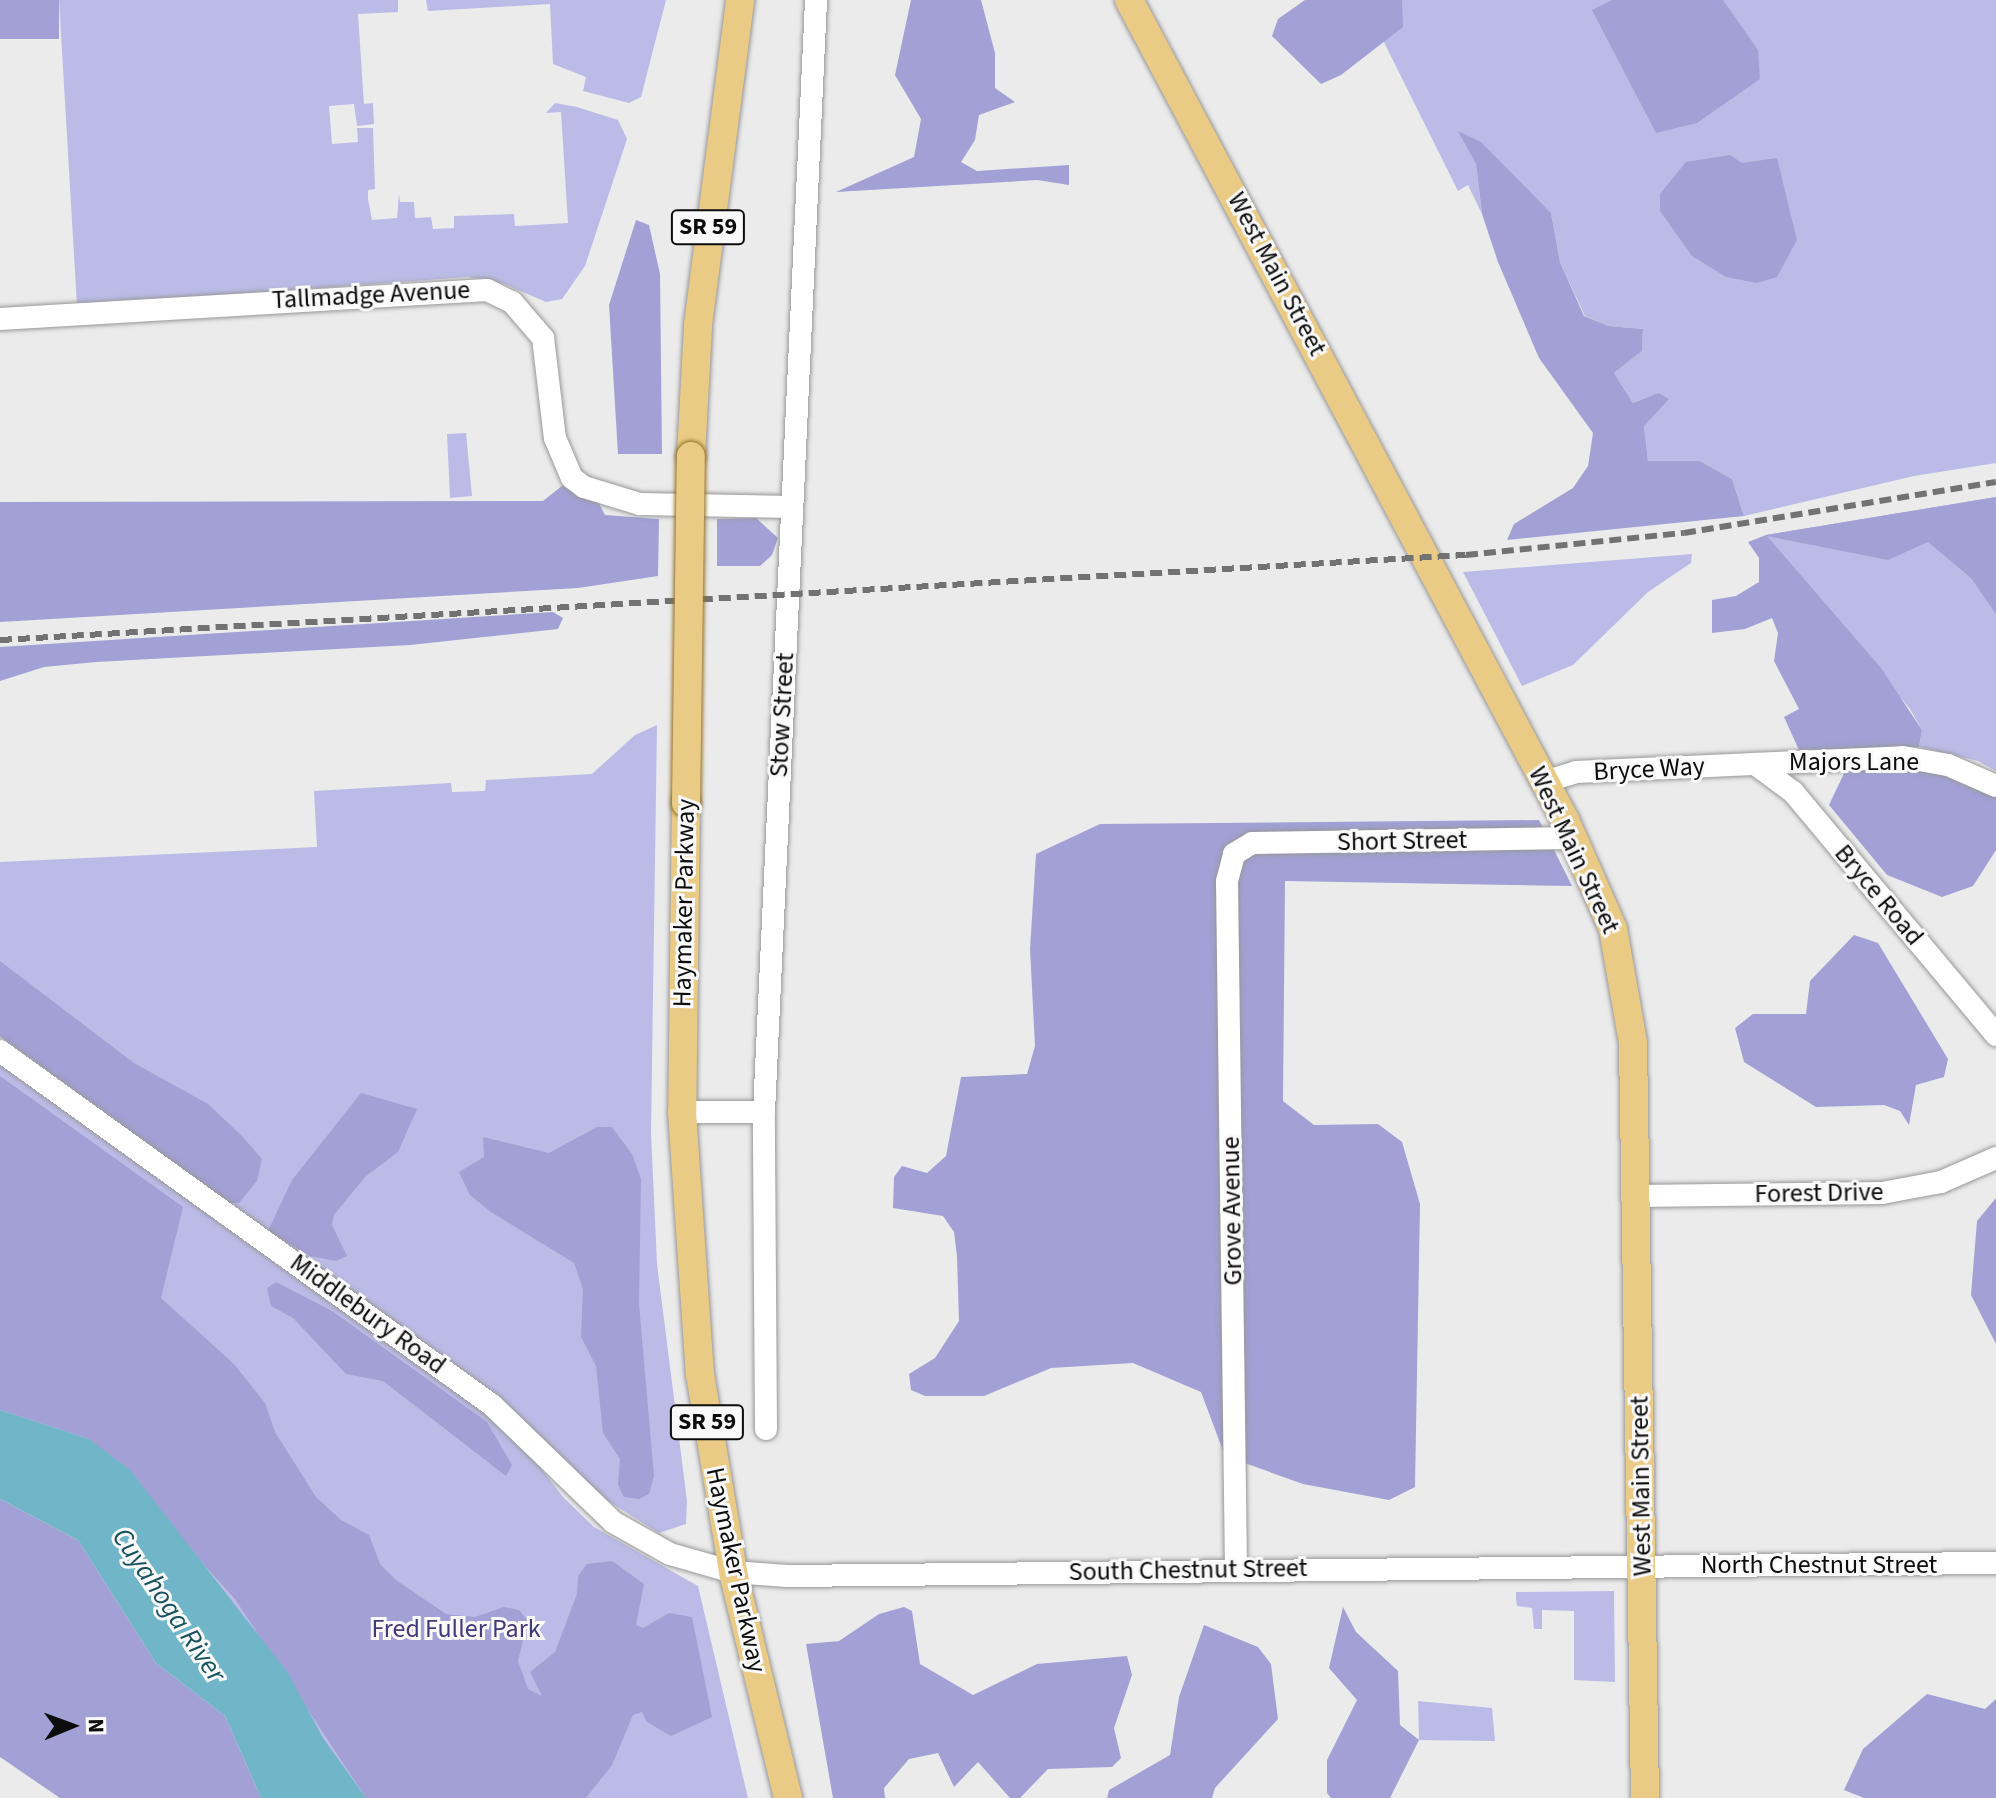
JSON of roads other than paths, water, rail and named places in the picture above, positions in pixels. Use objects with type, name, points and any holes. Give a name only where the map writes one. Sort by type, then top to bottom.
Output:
[{"type":"main road","name":"Haymaker Parkway","points":[[740,0],[698,325],[691,456],[682,1112],[700,1374],[733,1572],[788,1798]]},
{"type":"main road","name":"West Main Street","points":[[1129,0],[1573,838],[1601,898],[1624,966],[1633,1043],[1645,1798]]},
{"type":"street","name":"Stow Street","points":[[766,1429],[764,1112],[816,0]]},
{"type":"street","name":"Tallmadge Avenue","points":[[0,319],[487,290],[512,302],[543,338],[555,438],[572,478],[584,487],[640,504],[792,507]]},
{"type":"street","name":"Majors Lane","points":[[1755,764],[1903,757],[1948,765],[1996,786]]},
{"type":"street","name":"Bryce Way","points":[[1544,782],[1576,772],[1755,764]]},
{"type":"street","name":"Bryce Road","points":[[1755,764],[1793,792],[1996,1035]]},
{"type":"street","name":"Short Street","points":[[1234,854],[1252,843],[1573,838]]},
{"type":"street","name":"Grove Avenue","points":[[1234,854],[1227,881],[1236,1569]]},
{"type":"street","name":"Middlebury Road","points":[[0,1051],[492,1405],[613,1522],[670,1554],[733,1572]]},
{"type":"street","points":[[682,1112],[764,1112]]},
{"type":"street","name":"Forest Drive","points":[[1636,1196],[1882,1193],[1941,1182],[1996,1158]]},
{"type":"street","name":"North Chestnut Street","points":[[1643,1565],[1996,1563]]},
{"type":"street","name":"South Chestnut Street","points":[[733,1572],[787,1576],[1643,1565]]},
{"type":"water","name":"Cuyahoga River","points":[[0,1410],[89,1439],[130,1470],[288,1673],[323,1738],[366,1798],[261,1798],[225,1716],[156,1663],[78,1540],[0,1499]]},
{"type":"railway","points":[[0,640],[1466,555],[1684,533],[1996,482]]},
{"type":"park label","name":"Fred Fuller Park","points":[[456,1629]]}]
